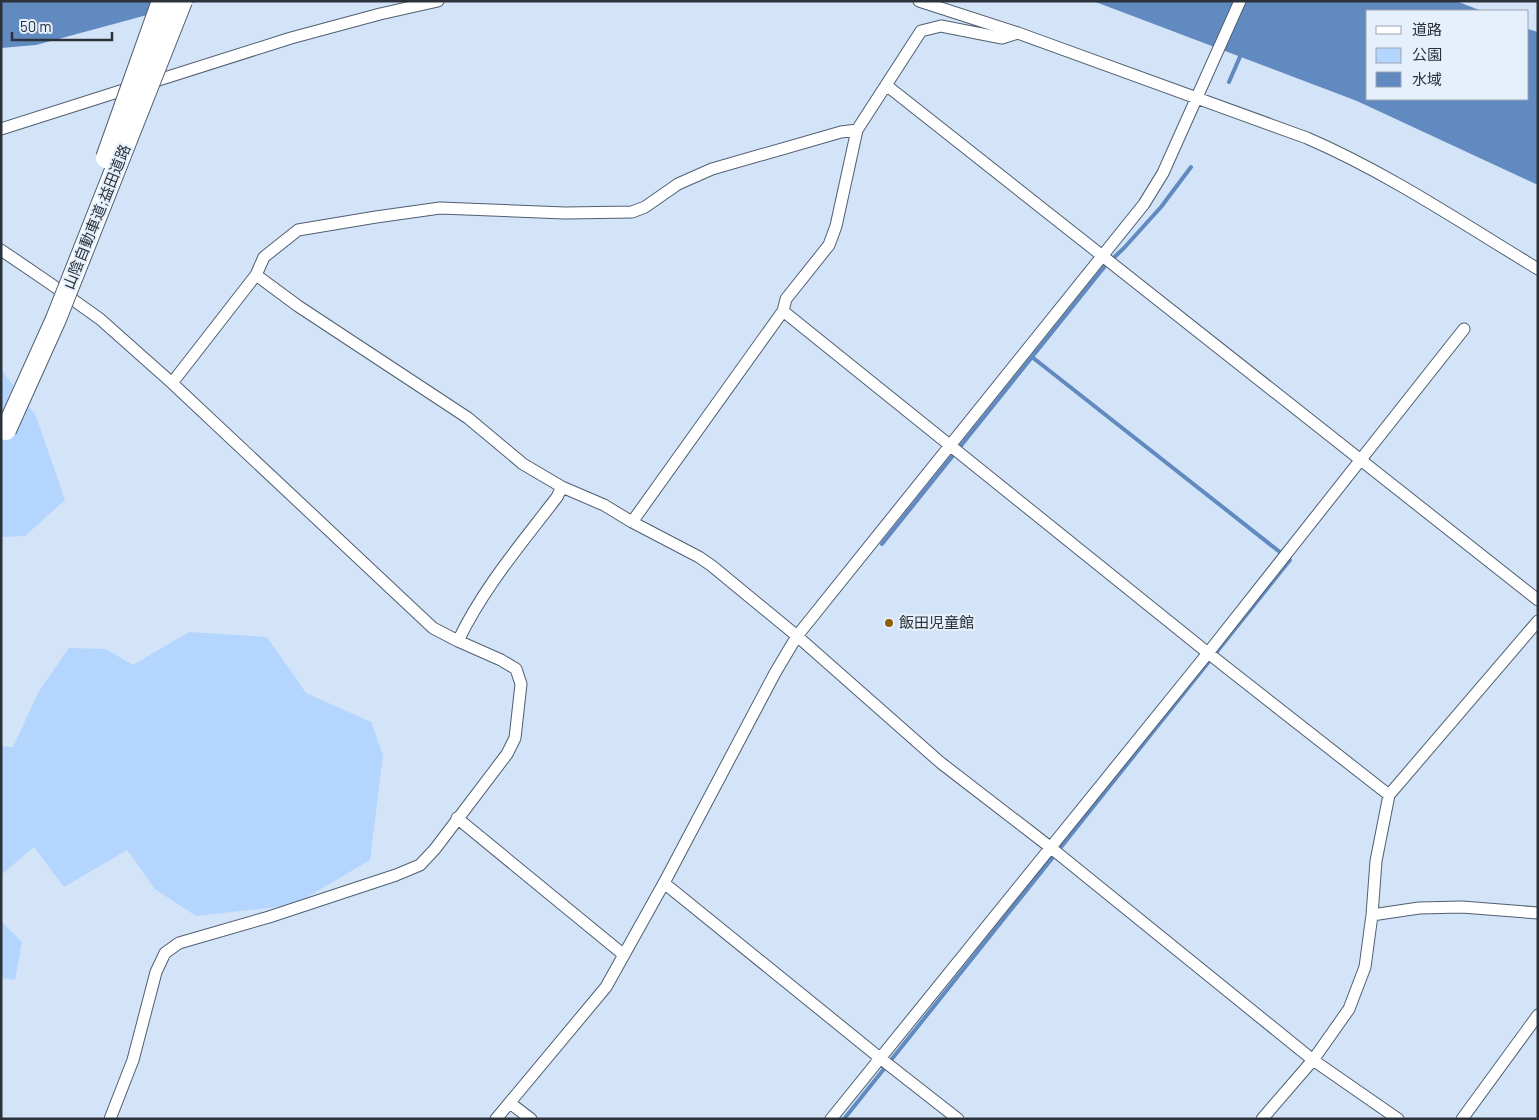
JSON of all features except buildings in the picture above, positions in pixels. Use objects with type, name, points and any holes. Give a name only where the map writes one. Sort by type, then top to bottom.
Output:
[{"type":"highway","points":[[82,226],[162,1]]},
{"type":"highway","name":"山陰自動車道;益田道路","points":[[4,423],[173,1]]},
{"type":"highway","name":"山陰自動車道;益田道路","points":[[4,423],[56,319],[182,1]]},
{"type":"street","points":[[1,129],[291,38],[380,14],[438,1]]},
{"type":"street","points":[[919,1],[1018,33],[1197,99],[1226,107],[1337,151],[1388,178],[1538,269]]},
{"type":"street","points":[[496,1119],[606,987],[664,883],[775,673],[797,636],[1144,204],[1163,172],[1240,1]]},
{"type":"street","points":[[632,522],[783,310],[786,298],[828,245],[836,226],[857,130],[921,31],[941,26],[1002,38],[1018,33]]},
{"type":"street","points":[[886,85],[1538,600]]},
{"type":"street","points":[[172,383],[256,275],[264,257],[298,230],[440,208],[565,213],[632,212],[645,207],[678,184],[712,169],[840,132],[857,130]]},
{"type":"street","points":[[1,250],[100,319],[172,383],[433,628],[516,669],[521,684],[515,738],[507,754],[420,866],[269,917],[178,943],[165,953],[156,972],[133,1060],[110,1119]]},
{"type":"street","points":[[256,275],[298,306],[468,418],[523,464],[699,556],[797,636],[941,764],[1050,847],[1313,1060],[1398,1119]]},
{"type":"street","points":[[783,310],[1208,653],[1389,795]]},
{"type":"street","points":[[831,1119],[1208,653],[1464,329]]},
{"type":"street","points":[[458,641],[470,614],[562,486]]},
{"type":"street","points":[[1262,1119],[1313,1060],[1349,1009],[1365,967],[1372,915],[1376,861],[1389,795],[1538,621]]},
{"type":"street","points":[[457,818],[624,955]]},
{"type":"street","points":[[664,883],[958,1119]]},
{"type":"street","points":[[1372,915],[1419,908],[1462,907],[1538,913]]},
{"type":"street","points":[[1462,1119],[1538,1015]]},
{"type":"street","points":[[510,1103],[531,1119]]},
{"type":"green space","points":[[1,369],[36,416],[65,500],[25,536],[1,537]]},
{"type":"green space","points":[[189,632],[267,637],[306,693],[371,722],[383,755],[370,860],[294,905],[196,916],[155,889],[127,850],[64,887],[34,847],[1,875],[1,746],[13,747],[39,691],[69,648],[106,649],[133,665]]},
{"type":"green space","points":[[1,921],[22,942],[15,980],[1,978]]},
{"type":"water","points":[[1,1],[199,1],[36,45],[1,48]]},
{"type":"water","points":[[1093,1],[1456,1],[1479,10],[1366,10],[1366,100],[1529,100],[1529,29],[1538,32],[1538,185],[1357,101]]},
{"type":"waterway","points":[[1229,82],[1242,52]]},
{"type":"waterway","points":[[844,1119],[1290,560],[1032,357],[1105,266],[1161,207],[1191,167]]},
{"type":"waterway","points":[[882,544],[1032,357]]},
{"type":"place","name":"飯田児童館","points":[[889,623]]}]
